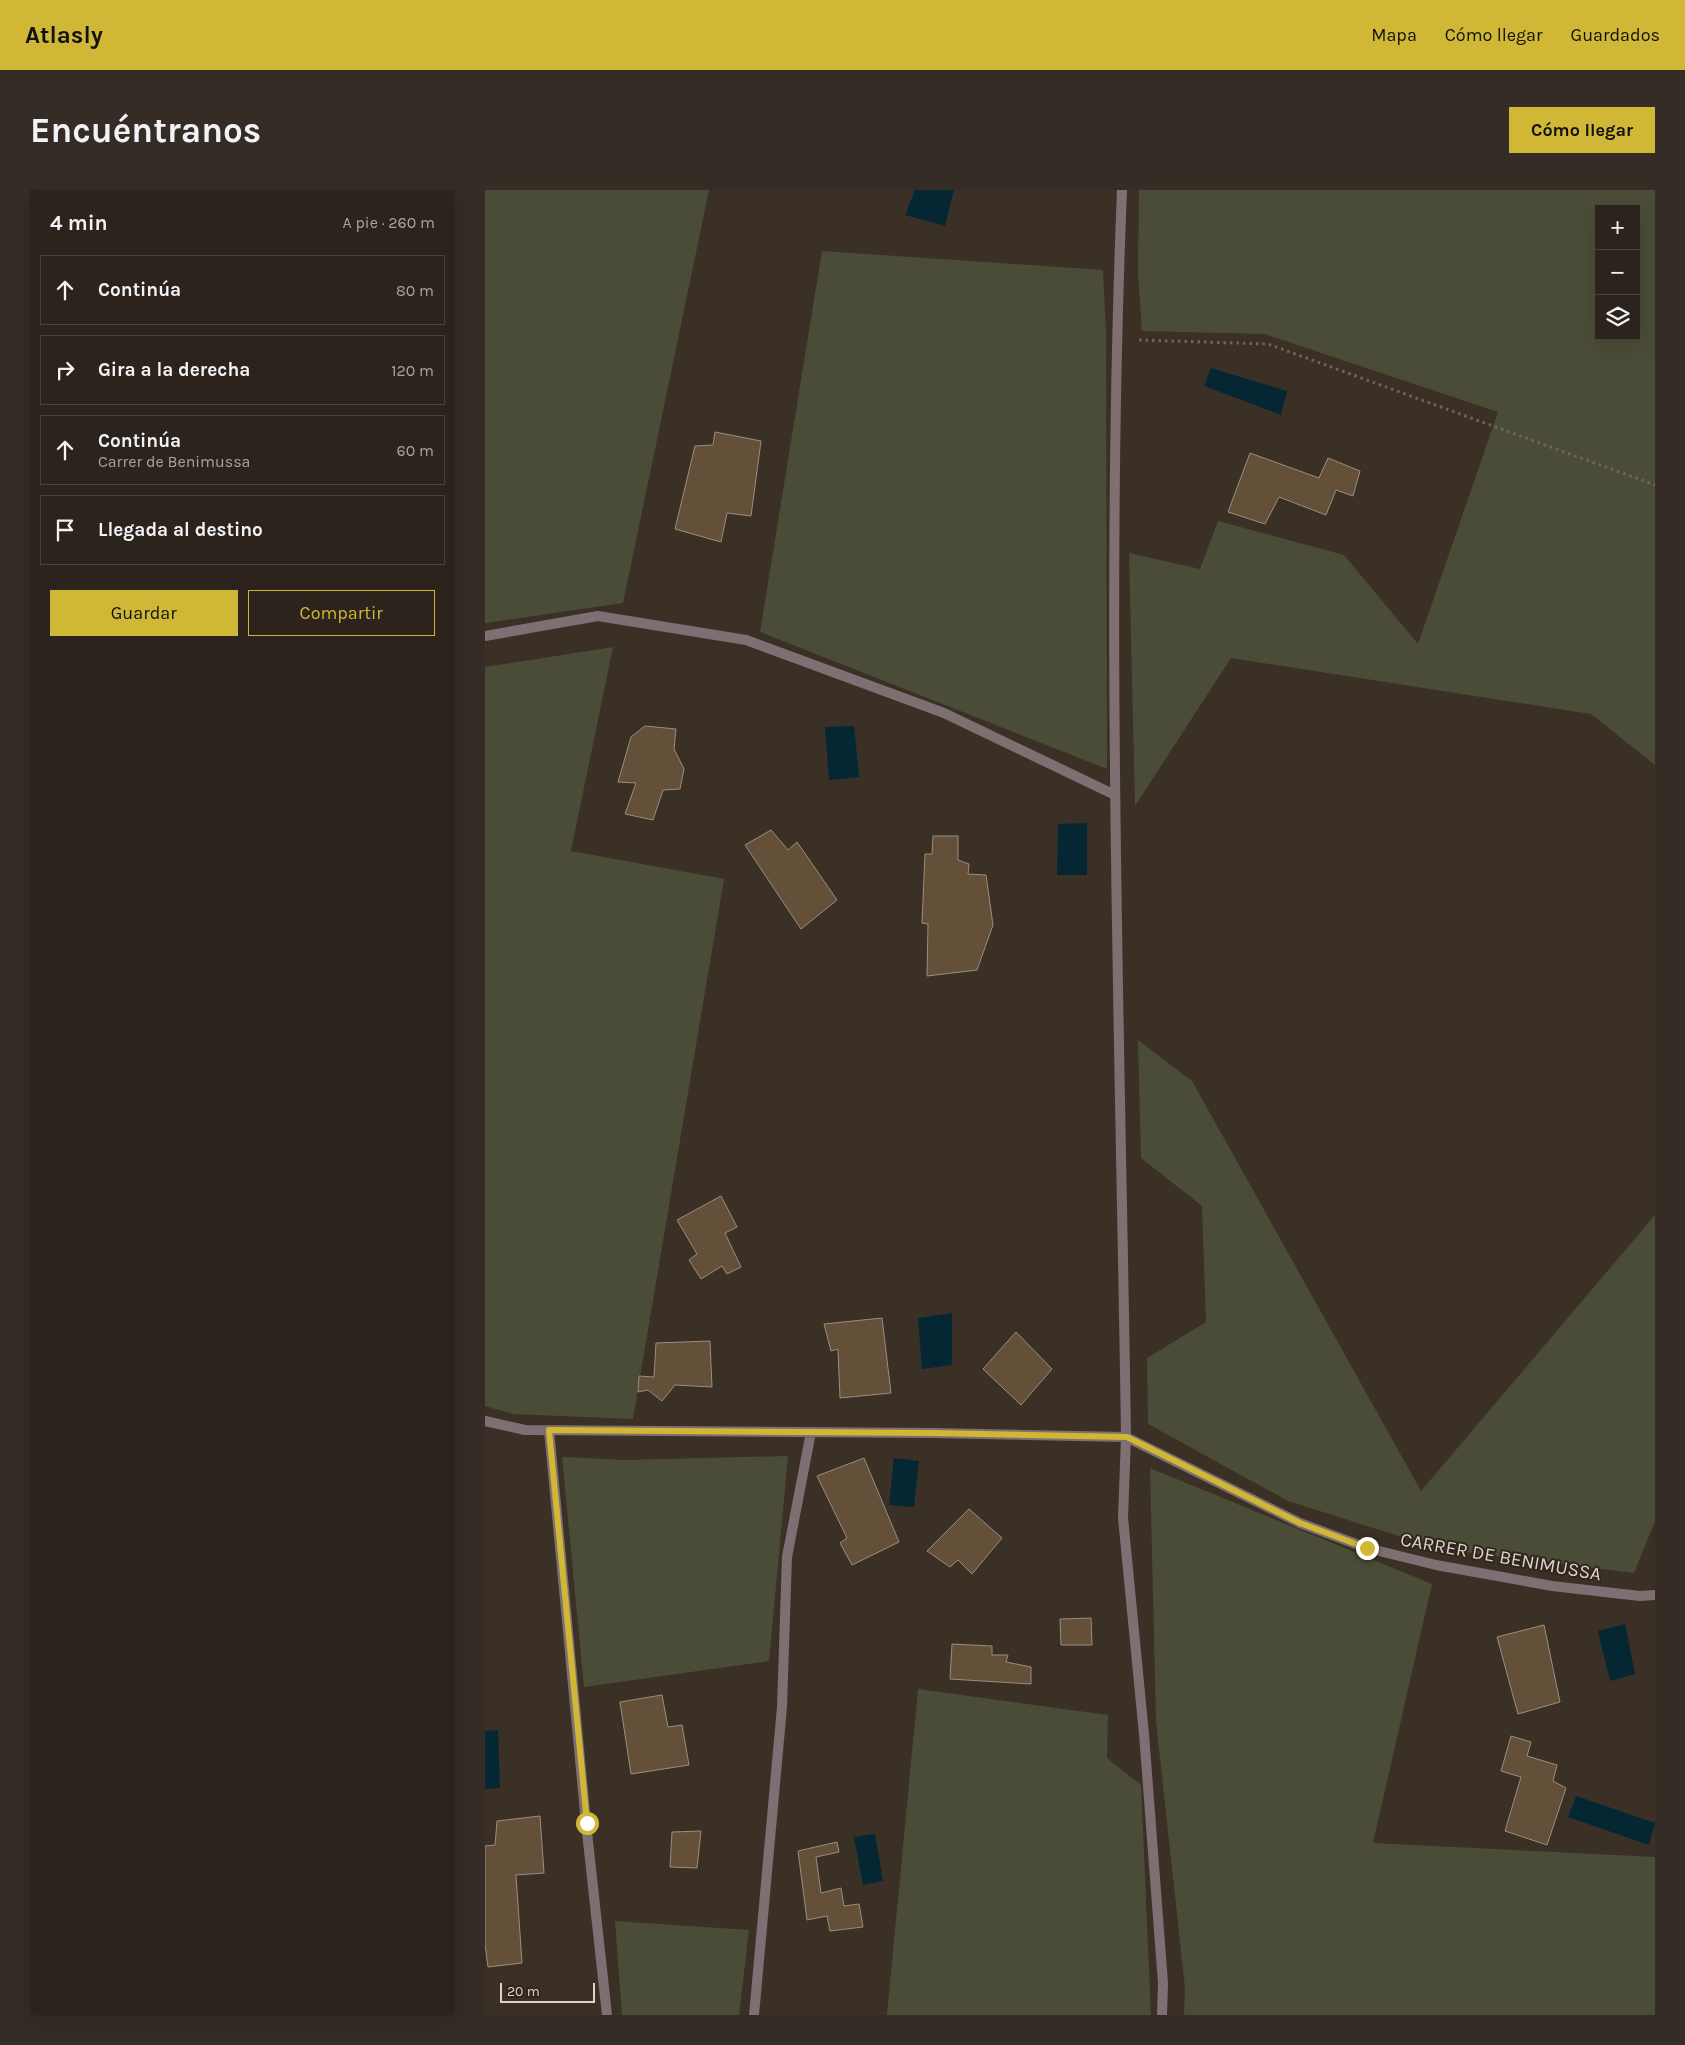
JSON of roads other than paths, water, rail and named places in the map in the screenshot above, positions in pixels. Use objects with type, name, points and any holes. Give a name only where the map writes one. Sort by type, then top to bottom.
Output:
[{"type":"street","points":[[1122,190],[1116,339],[1115,795],[1127,1437],[1123,1518],[1144,1734],[1163,1983],[1162,2015]]},
{"type":"street","points":[[485,636],[598,616],[746,640],[944,713],[1115,795]]},
{"type":"street","points":[[485,1420],[525,1430],[1127,1437]]},
{"type":"street","points":[[549,1430],[585,1813],[607,2015]]},
{"type":"street","points":[[754,2015],[782,1707],[787,1557],[811,1432]]},
{"type":"street","name":"CARRER DE BENIMUSSA","points":[[1127,1437],[1300,1523],[1367,1548],[1436,1565],[1552,1586],[1640,1596],[1655,1595]]},
{"type":"water","points":[[915,190],[954,190],[945,226],[905,215]]},
{"type":"water","points":[[1211,368],[1287,391],[1281,415],[1204,386]]},
{"type":"water","points":[[854,726],[859,777],[829,780],[825,727]]},
{"type":"water","points":[[1087,823],[1087,875],[1057,875],[1058,824]]},
{"type":"water","points":[[952,1313],[952,1365],[922,1369],[918,1318]]},
{"type":"water","points":[[894,1458],[919,1461],[914,1507],[889,1505]]},
{"type":"water","points":[[1625,1624],[1635,1674],[1610,1681],[1598,1631]]},
{"type":"water","points":[[498,1730],[500,1788],[485,1789],[485,1731]]},
{"type":"water","points":[[1576,1796],[1655,1823],[1649,1845],[1568,1817]]},
{"type":"water","points":[[875,1834],[883,1881],[863,1885],[854,1837]]}]
